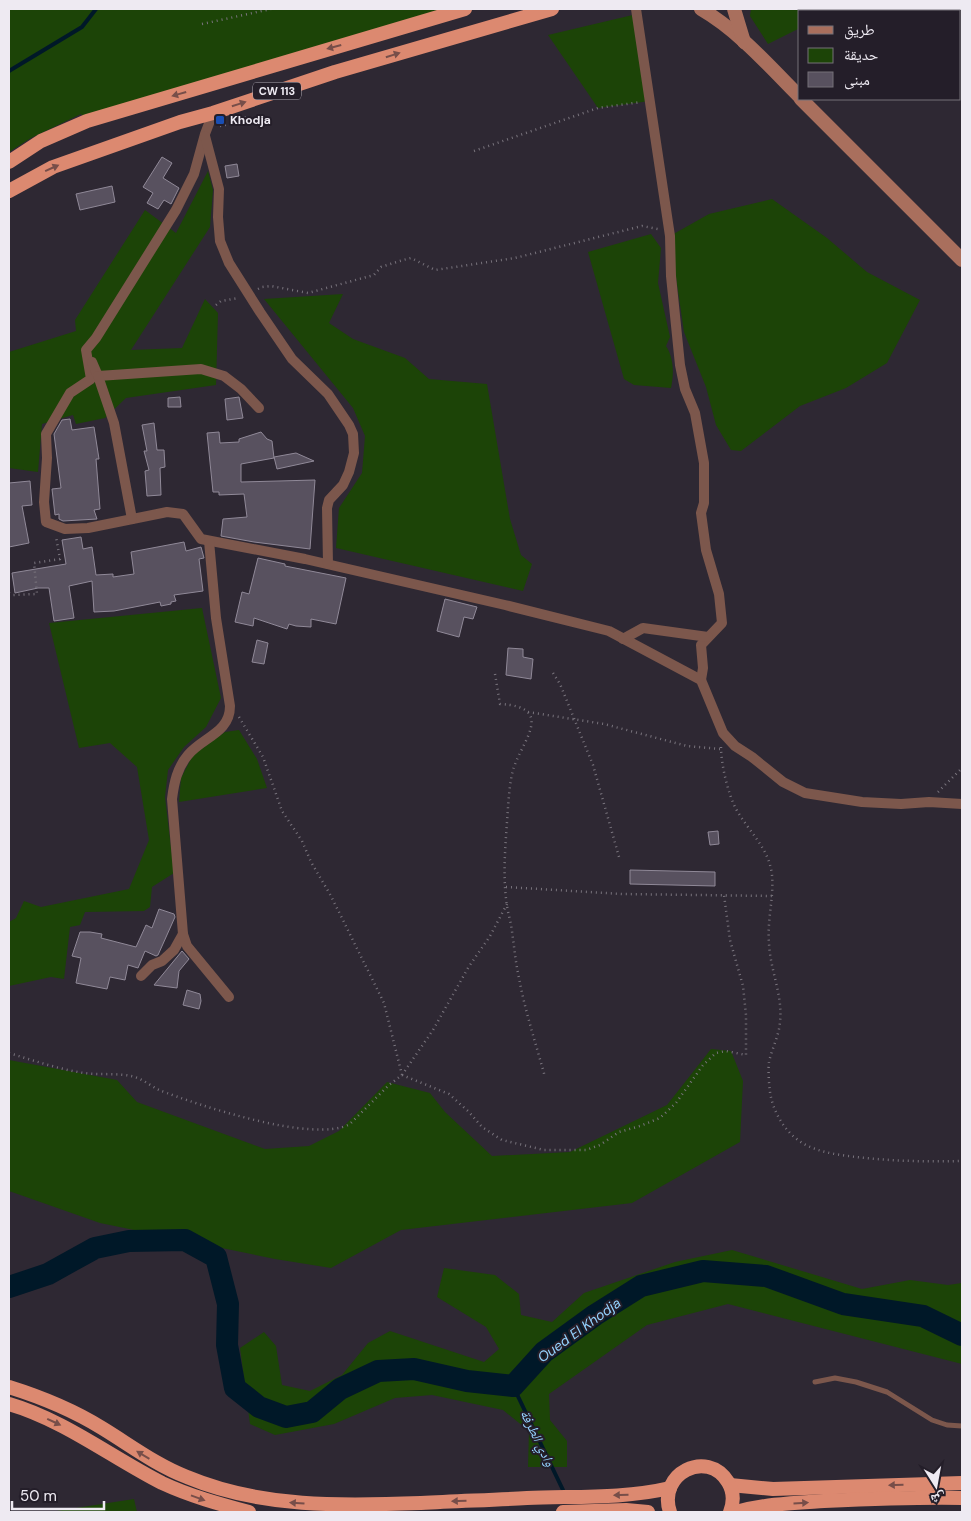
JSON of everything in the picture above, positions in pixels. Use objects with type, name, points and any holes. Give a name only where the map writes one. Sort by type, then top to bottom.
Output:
[{"type":"highway","points":[[9,162],[41,141],[87,121],[465,9]]},
{"type":"highway","name":"CW 113","points":[[9,191],[53,167],[139,136],[335,72],[552,9]]},
{"type":"highway","points":[[9,1387],[55,1403],[77,1414],[144,1455],[186,1477],[235,1493],[262,1498],[311,1504],[388,1504],[624,1495],[670,1488]]},
{"type":"highway","points":[[9,1404],[72,1431],[161,1482],[183,1492],[209,1502],[249,1512]]},
{"type":"highway","points":[[670,1512],[668,1501],[673,1481],[684,1471],[699,1467],[714,1470],[726,1479],[730,1485],[733,1500],[730,1512]]},
{"type":"highway","points":[[730,1485],[773,1489],[962,1483]]},
{"type":"highway","points":[[736,1512],[757,1506],[784,1504],[849,1500],[962,1498]]},
{"type":"highway","points":[[563,1512],[620,1510],[648,1512]]},
{"type":"main road","points":[[701,9],[716,14],[798,95]]},
{"type":"main road","points":[[734,9],[744,42]]},
{"type":"main road","points":[[803,100],[962,260]]},
{"type":"street","points":[[636,9],[670,236],[671,276],[680,365],[685,390],[695,413],[704,463],[704,503],[701,513],[706,550],[719,594],[722,616],[722,623],[700,645],[703,668],[700,680],[722,733],[735,746],[783,782],[805,794],[862,802],[962,804]]},
{"type":"street","points":[[213,113],[194,174],[176,210],[96,338],[86,350],[91,379],[70,394],[46,434],[47,458],[44,502],[46,522],[65,529],[88,528],[167,512],[183,514],[201,539],[328,564],[609,631],[700,680]]},
{"type":"street","points":[[205,134],[219,189],[218,229],[224,254],[292,359],[328,394],[353,434],[354,453],[349,472],[343,486],[329,500],[327,508],[328,564]]},
{"type":"street","points":[[86,350],[98,376],[114,423],[132,519]]},
{"type":"street","points":[[98,376],[201,369],[224,376],[241,389],[259,408]]},
{"type":"street","points":[[209,541],[216,618],[230,716],[219,731],[189,753],[182,763],[174,781],[172,799],[183,934],[188,946],[229,998]]},
{"type":"street","points":[[623,639],[643,628],[708,637]]},
{"type":"street","points":[[141,976],[152,964],[162,961],[174,950],[183,934]]},
{"type":"lane","points":[[815,1382],[836,1378],[856,1382],[887,1392],[932,1420],[947,1425],[962,1426]]},
{"type":"path","points":[[202,24],[271,9]]},
{"type":"path","points":[[474,151],[598,108],[650,101]]},
{"type":"path","points":[[214,127],[246,121]]},
{"type":"path","points":[[216,305],[221,301],[249,295],[262,286],[308,293],[374,275],[381,267],[411,258],[435,270],[514,258],[642,226],[658,229],[670,236]]},
{"type":"path","points":[[9,593],[13,595],[38,594],[34,563],[60,559],[54,525]]},
{"type":"path","points":[[553,673],[560,684],[593,765],[619,857]]},
{"type":"path","points":[[496,674],[500,704],[515,706],[527,712],[635,731],[687,746],[720,748]]},
{"type":"path","points":[[230,706],[243,722],[263,757],[282,811],[302,841],[384,1003],[402,1075]]},
{"type":"path","points":[[527,712],[531,720],[532,729],[513,770],[509,798],[505,851],[506,887],[519,979],[545,1078]]},
{"type":"path","points":[[722,733],[720,748],[733,802],[737,811],[761,843],[772,873],[773,896],[769,944],[780,1004],[781,1020],[779,1034],[769,1063],[770,1086],[774,1108],[792,1135],[808,1146],[833,1154],[873,1159],[930,1162],[962,1161]]},
{"type":"path","points":[[929,802],[962,768]]},
{"type":"path","points":[[506,887],[622,894],[773,896]]},
{"type":"path","points":[[402,1075],[449,1094],[482,1127],[502,1140],[544,1150],[586,1150],[600,1145],[619,1132],[660,1118],[676,1103],[703,1065],[716,1053],[726,1051],[746,1055],[746,1015],[742,986],[730,940],[724,895]]},
{"type":"path","points":[[9,1054],[80,1073],[135,1077],[157,1089],[240,1117],[304,1128],[328,1130],[345,1127],[402,1075],[433,1030],[468,968],[490,936],[507,904]]},
{"type":"green space","points":[[9,9],[465,9],[87,121],[81,114],[31,138],[9,152]]},
{"type":"green space","points":[[751,9],[840,9],[798,10],[798,29],[768,44],[750,16]]},
{"type":"green space","points":[[637,14],[650,101],[598,108],[548,35]]},
{"type":"green space","points":[[208,171],[213,190],[210,227],[131,350],[182,348],[205,299],[218,313],[216,385],[126,398],[105,418],[76,424],[73,415],[42,424],[38,472],[9,468],[9,352],[76,331],[75,320],[145,210],[176,233]]},
{"type":"green space","points":[[772,199],[827,238],[867,272],[920,300],[887,363],[846,388],[800,406],[741,451],[731,450],[716,425],[706,387],[684,332],[670,236],[709,214]]},
{"type":"green space","points":[[651,234],[661,248],[658,283],[670,337],[666,346],[673,366],[671,388],[634,385],[624,379],[588,252]]},
{"type":"green space","points":[[343,294],[329,323],[353,339],[405,358],[429,379],[487,384],[510,519],[521,555],[532,564],[523,591],[336,548],[339,508],[362,473],[365,436],[353,408],[264,299]]},
{"type":"green space","points":[[202,608],[221,698],[206,727],[184,747],[168,770],[165,797],[174,873],[152,887],[150,907],[144,911],[85,912],[80,925],[70,927],[64,979],[51,977],[9,986],[9,922],[16,918],[24,901],[41,907],[129,889],[149,840],[137,767],[110,743],[79,748],[49,623]]},
{"type":"green space","points":[[239,730],[257,759],[267,788],[179,802],[181,778],[193,755],[225,732]]},
{"type":"green space","points":[[711,1049],[731,1051],[743,1081],[740,1142],[632,1203],[401,1230],[331,1268],[275,1259],[100,1223],[9,1191],[9,1060],[117,1080],[137,1102],[265,1149],[309,1146],[339,1131],[387,1082],[430,1093],[445,1112],[492,1156],[570,1152],[667,1105]]},
{"type":"green space","points":[[732,1250],[862,1289],[910,1280],[948,1285],[962,1283],[962,1364],[728,1304],[647,1325],[549,1394],[550,1420],[567,1441],[567,1467],[528,1467],[529,1431],[503,1410],[432,1395],[395,1398],[334,1424],[275,1435],[250,1424],[240,1348],[264,1332],[276,1346],[282,1385],[310,1391],[342,1375],[368,1343],[390,1331],[484,1362],[499,1349],[486,1327],[437,1297],[444,1268],[495,1275],[519,1294],[521,1315],[552,1322],[584,1293],[675,1262]]},
{"type":"green space","points":[[134,1499],[137,1512],[50,1512]]},
{"type":"building","points":[[162,157],[172,163],[163,178],[179,188],[171,204],[164,200],[158,209],[147,203],[153,193],[143,187]]},
{"type":"building","points":[[237,164],[239,176],[227,178],[225,166]]},
{"type":"building","points":[[112,186],[115,202],[80,210],[76,194]]},
{"type":"building","points":[[180,397],[181,407],[168,407],[168,398]]},
{"type":"building","points":[[239,397],[243,418],[227,420],[225,399]]},
{"type":"building","points":[[70,419],[72,430],[94,427],[99,459],[96,459],[100,509],[94,510],[97,519],[63,521],[59,519],[59,514],[55,515],[52,489],[61,488],[54,434],[62,420]]},
{"type":"building","points":[[154,423],[157,450],[164,450],[165,467],[160,468],[161,495],[147,496],[145,471],[149,470],[144,451],[147,451],[142,425]]},
{"type":"building","points":[[219,432],[220,443],[239,442],[239,439],[261,432],[267,439],[272,441],[274,458],[241,464],[241,482],[315,480],[310,549],[221,536],[223,519],[247,517],[244,494],[219,495],[219,492],[213,492],[207,433]]},
{"type":"building","points":[[296,453],[314,461],[277,469],[274,457]]},
{"type":"building","points":[[30,481],[32,505],[22,506],[29,543],[9,547],[9,483]]},
{"type":"building","points":[[81,537],[83,549],[92,547],[96,575],[113,574],[113,577],[134,574],[131,552],[184,542],[186,551],[201,547],[204,558],[199,559],[203,591],[174,595],[176,601],[161,606],[160,602],[114,611],[94,612],[92,581],[69,586],[74,618],[54,621],[49,588],[38,588],[15,593],[12,573],[66,564],[62,540]]},
{"type":"building","points":[[258,558],[285,564],[285,566],[346,578],[336,624],[311,619],[311,627],[289,624],[287,629],[254,618],[253,626],[235,622],[242,592],[249,594]]},
{"type":"building","points":[[445,599],[477,607],[473,619],[464,617],[459,637],[437,631]]},
{"type":"building","points":[[257,640],[268,643],[264,664],[252,662]]},
{"type":"building","points":[[508,648],[523,649],[523,657],[533,659],[531,679],[506,675]]},
{"type":"building","points":[[718,831],[719,844],[710,845],[708,832]]},
{"type":"building","points":[[630,870],[715,872],[715,886],[630,884]]},
{"type":"building","points":[[159,909],[174,914],[175,917],[158,955],[156,956],[145,951],[138,968],[128,965],[125,980],[110,977],[107,989],[76,983],[81,958],[72,956],[80,932],[102,934],[101,938],[136,947],[146,925],[152,928]]},
{"type":"building","points":[[182,951],[189,959],[179,971],[177,988],[154,985]]},
{"type":"building","points":[[187,990],[200,994],[199,1009],[183,1005]]},
{"type":"waterway","points":[[9,71],[82,27],[96,9]]},
{"type":"waterway","name":"Oued El Khodja","points":[[9,1287],[48,1274],[95,1248],[129,1241],[185,1240],[216,1257],[228,1304],[227,1345],[235,1388],[259,1407],[286,1417],[312,1412],[340,1389],[378,1371],[414,1369],[467,1381],[513,1386],[544,1352],[595,1315],[641,1286],[703,1271],[766,1276],[843,1304],[923,1316],[962,1335]]},
{"type":"waterway","name":"وادي الطرفة","points":[[513,1386],[563,1490]]},
{"type":"place","name":"Khodja","points":[[220,120]]}]
